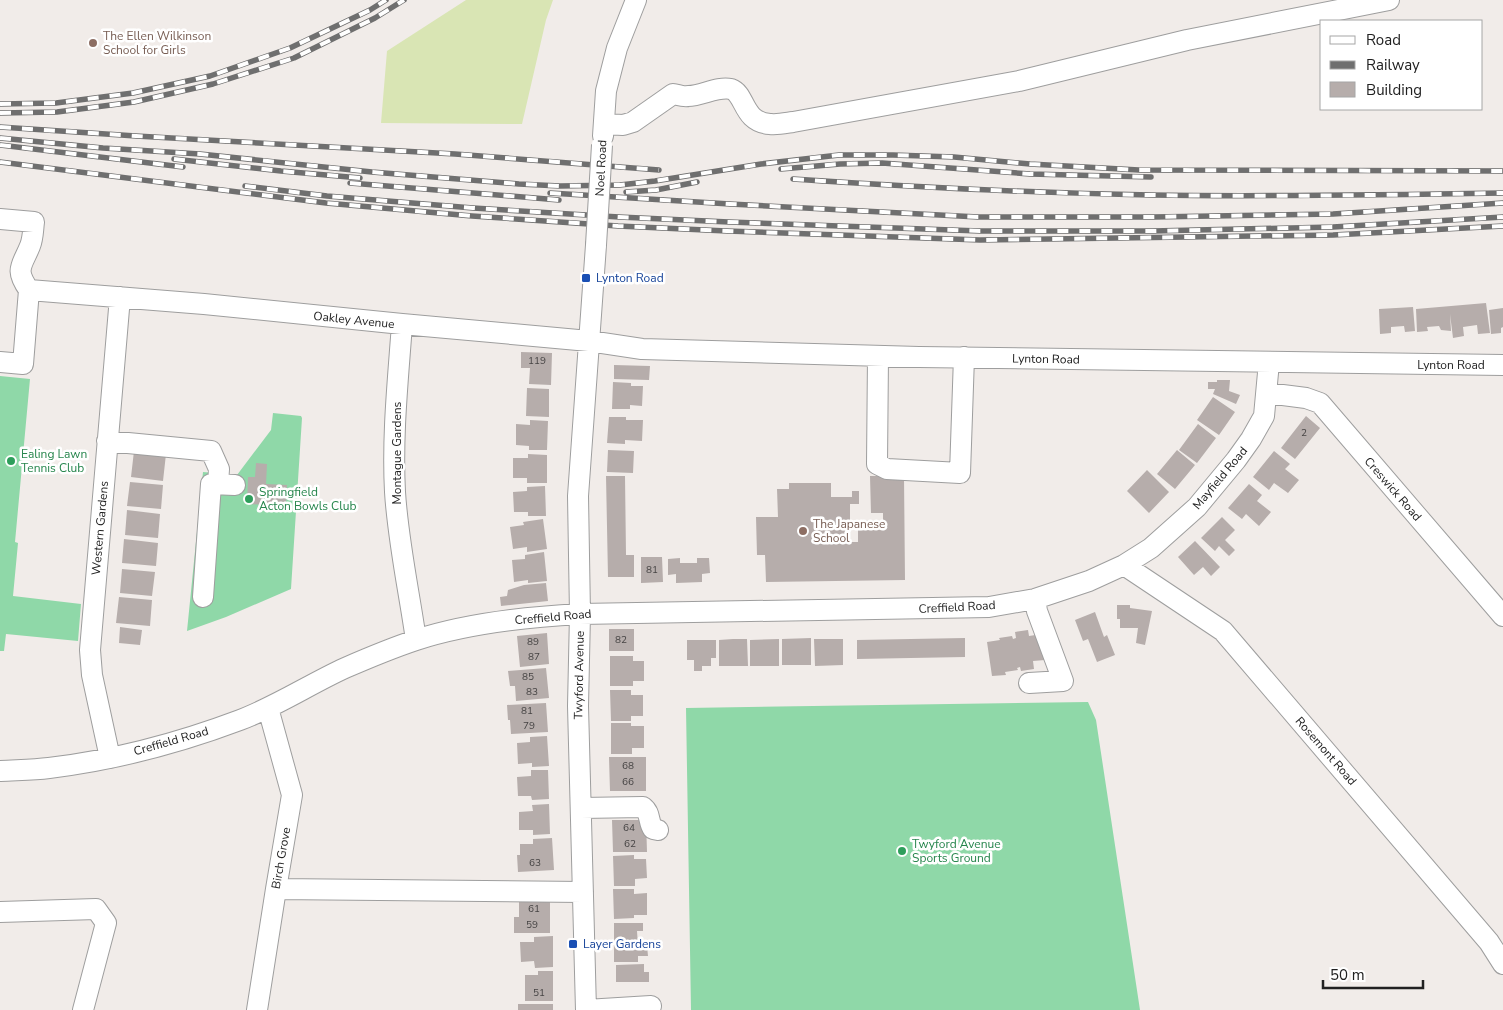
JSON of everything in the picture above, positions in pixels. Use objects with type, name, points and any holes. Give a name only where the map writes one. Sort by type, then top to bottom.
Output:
[{"type":"street","name":"Noel Road","points":[[589,341],[606,91],[617,48],[636,0]]},
{"type":"street","points":[[604,124],[623,125],[633,122],[673,94],[688,96],[715,90],[732,90],[740,96],[745,109],[755,120],[769,124],[793,122],[1019,81],[1187,40],[1390,0]]},
{"type":"street","points":[[0,219],[34,222],[32,240],[21,263],[20,271],[24,284],[29,290],[23,364],[0,362]]},
{"type":"street","name":"Oakley Avenue","points":[[29,290],[204,304],[589,341]]},
{"type":"street","name":"Western Gardens","points":[[110,758],[92,675],[90,650],[120,297]]},
{"type":"street","name":"Montague Gardens","points":[[402,324],[396,402],[394,471],[398,520],[416,640]]},
{"type":"street","name":"Lynton Road","points":[[589,341],[642,349],[878,356],[1503,365]]},
{"type":"street","name":"Twyford Avenue","points":[[586,1010],[578,706],[580,614],[578,496],[589,341]]},
{"type":"street","points":[[878,356],[876,464],[886,469],[960,473],[964,357]]},
{"type":"street","name":"Mayfield Road","points":[[1124,565],[1151,548],[1197,507],[1251,439],[1264,416],[1269,362]]},
{"type":"street","name":"Creswick Road","points":[[1266,393],[1306,398],[1320,403],[1503,616]]},
{"type":"street","points":[[107,441],[211,451],[226,485],[211,484],[203,597]]},
{"type":"street","name":"Creffield Road","points":[[0,771],[50,768],[110,758],[179,740],[240,720],[268,708],[343,669],[416,640],[476,625],[538,616],[580,614],[989,607],[1034,600],[1089,581],[1124,565]]},
{"type":"street","name":"Rosemont Road","points":[[1124,565],[1223,631],[1489,942],[1503,964]]},
{"type":"street","points":[[1028,683],[1062,681],[1034,600]]},
{"type":"street","name":"Birch Grove","points":[[257,1010],[292,795],[268,708]]},
{"type":"street","points":[[581,808],[644,807],[647,810],[650,826],[658,830]]},
{"type":"street","points":[[276,889],[584,892]]},
{"type":"street","points":[[0,912],[96,909],[106,923],[83,1010]]},
{"type":"street","points":[[586,1010],[651,1006]]},
{"type":"green space","points":[[466,0],[553,0],[546,20],[522,124],[381,123],[387,51]]},
{"type":"green space","name":"Ealing Lawn Tennis Club","points":[[0,376],[30,379],[15,542],[18,543],[13,596],[81,604],[78,641],[6,634],[4,651],[0,651]]},
{"type":"green space","name":"Springfield Acton Bowls Club","points":[[273,413],[301,416],[302,418],[291,589],[226,617],[187,631],[203,472],[237,475],[271,430]]},
{"type":"green space","name":"Twyford Avenue Sports Ground","points":[[1088,702],[1096,720],[1140,1010],[691,1010],[686,708]]},
{"type":"building","points":[[1486,303],[1490,333],[1478,334],[1477,325],[1463,327],[1464,336],[1453,338],[1450,314],[1451,331],[1441,330],[1439,326],[1427,327],[1428,331],[1417,332],[1416,309]]},
{"type":"building","points":[[1413,307],[1415,331],[1405,332],[1404,326],[1391,327],[1391,333],[1380,334],[1379,309]]},
{"type":"building","points":[[1503,308],[1503,327],[1501,328],[1501,333],[1491,334],[1489,310]]},
{"type":"building","points":[[521,352],[552,353],[551,385],[529,384],[530,368],[521,368]]},
{"type":"building","points":[[614,365],[650,366],[649,380],[614,379]]},
{"type":"building","points":[[1217,380],[1230,380],[1229,391],[1240,395],[1236,404],[1213,394],[1215,389],[1208,389],[1208,382],[1217,382]]},
{"type":"building","points":[[613,382],[631,383],[631,386],[643,386],[642,406],[630,405],[630,409],[612,409]]},
{"type":"building","points":[[527,388],[549,389],[549,417],[526,416]]},
{"type":"building","points":[[1213,397],[1235,412],[1219,435],[1197,420]]},
{"type":"building","points":[[1306,416],[1320,428],[1295,459],[1281,448]]},
{"type":"building","points":[[609,417],[643,420],[642,441],[625,440],[625,444],[607,443]]},
{"type":"building","points":[[530,420],[548,421],[547,450],[529,450],[529,446],[516,445],[516,424],[530,425]]},
{"type":"building","points":[[1198,424],[1216,438],[1197,463],[1179,450]]},
{"type":"building","points":[[608,450],[634,451],[633,473],[607,472]]},
{"type":"building","points":[[1177,450],[1195,465],[1175,489],[1157,474]]},
{"type":"building","points":[[134,451],[166,454],[163,481],[131,477]]},
{"type":"building","points":[[1274,451],[1290,464],[1285,469],[1299,480],[1288,493],[1274,483],[1269,490],[1253,477]]},
{"type":"building","points":[[528,454],[547,455],[547,483],[527,483],[527,478],[513,478],[513,458],[528,458]]},
{"type":"building","points":[[256,463],[267,464],[266,484],[287,485],[286,506],[247,504],[248,477],[255,477]]},
{"type":"building","points":[[1147,470],[1169,492],[1149,513],[1127,491]]},
{"type":"building","points":[[606,476],[625,476],[626,555],[634,555],[634,577],[608,577]]},
{"type":"building","name":"The Japanese School","points":[[870,476],[904,476],[905,580],[766,582],[765,555],[757,555],[756,517],[778,517],[777,489],[789,489],[789,483],[831,483],[831,497],[852,497],[852,491],[859,491],[859,504],[850,504],[850,542],[858,542],[858,520],[883,520],[883,513],[871,513]]},
{"type":"building","points":[[130,482],[163,485],[161,509],[127,506]]},
{"type":"building","points":[[1249,484],[1262,495],[1257,501],[1271,512],[1259,526],[1246,514],[1242,519],[1228,508]]},
{"type":"building","points":[[545,486],[546,516],[528,516],[528,512],[514,512],[513,492],[527,491],[527,487]]},
{"type":"building","points":[[127,510],[160,514],[158,538],[125,535]]},
{"type":"building","points":[[1222,517],[1235,530],[1225,540],[1235,550],[1229,556],[1219,546],[1215,551],[1201,538]]},
{"type":"building","points":[[543,519],[547,549],[527,552],[527,547],[513,549],[510,527],[524,525],[523,522]]},
{"type":"building","points":[[124,539],[158,543],[156,566],[122,563]]},
{"type":"building","points":[[1195,541],[1220,567],[1211,576],[1203,567],[1194,575],[1178,557]]},
{"type":"building","points":[[544,552],[547,581],[528,583],[528,580],[514,582],[512,560],[525,559],[525,555]]},
{"type":"building","points":[[641,557],[662,557],[663,582],[641,583]]},
{"type":"building","points":[[680,558],[680,563],[697,563],[697,558],[709,558],[710,573],[702,574],[702,582],[676,583],[676,574],[668,575],[668,559]]},
{"type":"building","points":[[122,569],[155,572],[152,596],[120,593]]},
{"type":"building","points":[[546,583],[548,601],[501,606],[500,597],[507,596],[508,590],[524,585]]},
{"type":"building","points":[[119,597],[152,600],[150,626],[116,623]]},
{"type":"building","points":[[1117,605],[1130,605],[1130,608],[1152,611],[1145,645],[1136,643],[1138,628],[1120,628],[1120,619],[1117,619]]},
{"type":"building","points":[[1095,612],[1104,637],[1107,635],[1115,655],[1097,662],[1088,639],[1083,641],[1075,620]]},
{"type":"building","points":[[120,627],[142,630],[140,645],[119,643]]},
{"type":"building","points":[[609,629],[634,629],[634,651],[609,651]]},
{"type":"building","points":[[1028,630],[1029,636],[1042,634],[1045,660],[1033,661],[1034,669],[1021,671],[1020,667],[1017,668],[1018,670],[1005,672],[1006,675],[992,676],[987,642],[1012,636],[1013,639],[1016,638],[1015,632]]},
{"type":"building","points":[[547,633],[549,664],[520,667],[517,636]]},
{"type":"building","points":[[811,638],[811,665],[782,665],[782,639]]},
{"type":"building","points":[[965,638],[965,657],[857,659],[857,640]]},
{"type":"building","points":[[747,639],[748,666],[719,666],[719,640]]},
{"type":"building","points":[[779,639],[779,666],[750,666],[750,640]]},
{"type":"building","points":[[814,639],[843,639],[843,665],[815,666]]},
{"type":"building","points":[[687,640],[716,640],[716,658],[711,658],[711,666],[702,666],[702,671],[694,671],[694,660],[687,660]]},
{"type":"building","points":[[610,656],[633,656],[633,661],[644,661],[644,681],[633,681],[633,686],[610,686]]},
{"type":"building","points":[[546,668],[549,698],[516,701],[515,686],[510,686],[508,671]]},
{"type":"building","points":[[610,690],[631,690],[631,695],[643,695],[643,716],[631,716],[631,721],[611,721]]},
{"type":"building","points":[[546,703],[548,732],[511,734],[507,705]]},
{"type":"building","points":[[611,723],[631,723],[631,726],[644,726],[644,748],[632,748],[632,754],[611,754]]},
{"type":"building","points":[[547,736],[549,766],[532,767],[532,763],[518,764],[517,743],[530,742],[530,737]]},
{"type":"building","points":[[609,757],[646,757],[646,791],[610,791]]},
{"type":"building","points":[[531,770],[548,770],[549,799],[532,800],[531,796],[518,796],[517,777],[531,776]]},
{"type":"building","points":[[549,804],[550,834],[533,835],[533,830],[519,830],[519,812],[533,811],[532,805]]},
{"type":"building","points":[[612,820],[646,820],[647,852],[613,852]]},
{"type":"building","points":[[552,838],[554,870],[518,872],[517,855],[520,855],[520,844],[533,844],[533,839]]},
{"type":"building","points":[[634,855],[634,859],[646,859],[647,878],[635,879],[635,886],[614,886],[613,856]]},
{"type":"building","points":[[613,889],[634,889],[634,894],[647,893],[647,915],[634,915],[634,918],[614,919]]},
{"type":"building","points":[[519,901],[550,901],[550,933],[514,933],[514,917],[519,917]]},
{"type":"building","points":[[614,923],[643,923],[643,931],[637,931],[638,946],[647,946],[648,956],[638,956],[638,962],[614,962]]},
{"type":"building","points":[[553,936],[553,967],[535,968],[534,961],[521,962],[520,942],[534,942],[534,937]]},
{"type":"building","points":[[644,964],[644,972],[649,972],[649,982],[616,982],[616,965]]},
{"type":"building","points":[[538,971],[553,971],[553,1001],[525,1001],[525,975],[538,975]]},
{"type":"building","points":[[518,1004],[553,1004],[553,1010],[518,1010]]},
{"type":"railway","points":[[0,104],[56,103],[133,93],[210,76],[290,48],[370,10],[386,0]]},
{"type":"railway","points":[[0,113],[57,112],[134,102],[213,84],[294,58],[375,18],[404,0]]},
{"type":"railway","points":[[0,127],[455,154],[659,170]]},
{"type":"railway","points":[[0,138],[103,148],[200,154],[372,172],[560,186],[620,185],[761,164],[839,155],[954,157],[1030,164],[1139,170],[1503,171]]},
{"type":"railway","points":[[0,145],[183,167]]},
{"type":"railway","points":[[174,159],[360,178]]},
{"type":"railway","points":[[0,162],[326,203],[472,216],[727,231],[980,240],[1333,235],[1503,226]]},
{"type":"railway","points":[[781,169],[882,163],[1030,174],[1151,177]]},
{"type":"railway","points":[[793,179],[882,185],[1151,195],[1283,196],[1503,193]]},
{"type":"railway","points":[[626,192],[656,190],[697,182]]},
{"type":"railway","points":[[350,183],[559,200]]},
{"type":"railway","points":[[245,186],[327,196],[619,217],[980,231],[1153,231],[1333,227],[1503,217]]},
{"type":"railway","points":[[550,193],[978,217],[1333,214],[1503,203]]},
{"type":"place","name":"The Ellen Wilkinson School for Girls","points":[[93,43]]},
{"type":"place","name":"Lynton Road","points":[[586,278]]},
{"type":"place","name":"Ealing Lawn Tennis Club","points":[[11,461]]},
{"type":"place","name":"Springfield Acton Bowls Club","points":[[249,499]]},
{"type":"place","name":"The Japanese School","points":[[803,531]]},
{"type":"place","name":"Twyford Avenue Sports Ground","points":[[902,851]]},
{"type":"place","name":"Layer Gardens","points":[[573,944]]}]
